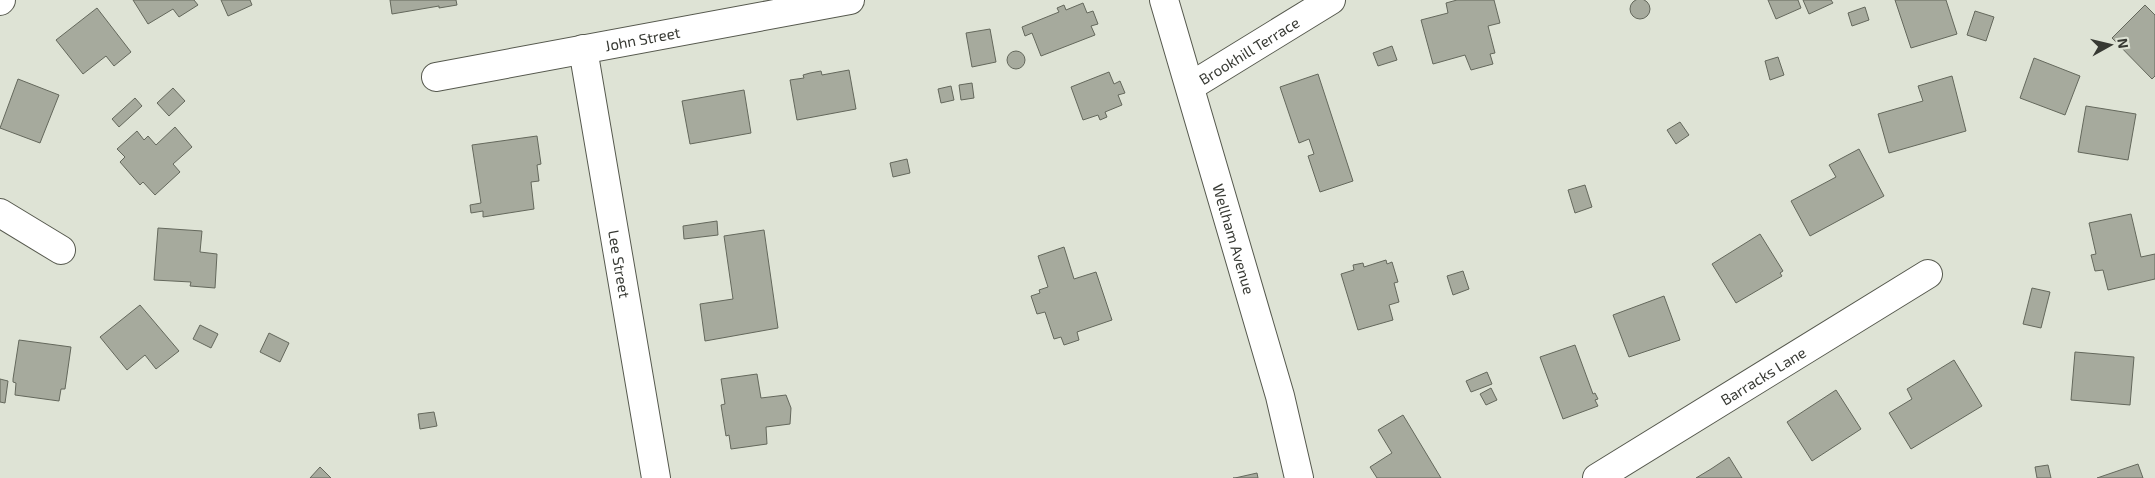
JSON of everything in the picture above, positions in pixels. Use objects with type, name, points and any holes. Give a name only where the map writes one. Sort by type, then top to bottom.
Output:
[{"type":"street","name":"John Street","points":[[436,77],[583,48],[850,0]]},
{"type":"street","name":"Wellham Avenue","points":[[1164,0],[1191,86],[1280,396],[1299,478]]},
{"type":"street","name":"Brookhill Terrace","points":[[1191,86],[1331,0]]},
{"type":"street","name":"Lee Street","points":[[583,48],[656,478]]},
{"type":"street","points":[[0,213],[61,250]]},
{"type":"street","name":"Barracks Lane","points":[[1597,478],[1928,274]]},
{"type":"building","points":[[1640,-1],[1647,2],[1650,9],[1647,16],[1640,19],[1633,16],[1630,9],[1633,2]]},
{"type":"building","points":[[133,0],[194,0],[198,5],[179,17],[173,9],[148,24]]},
{"type":"building","points":[[221,0],[250,0],[252,5],[228,16]]},
{"type":"building","points":[[390,0],[456,0],[457,5],[392,14]]},
{"type":"building","points":[[1457,0],[1494,0],[1500,23],[1488,26],[1495,53],[1490,54],[1493,64],[1471,70],[1465,55],[1433,64],[1421,20],[1448,13],[1446,3]]},
{"type":"building","points":[[1768,0],[1798,0],[1801,8],[1776,19]]},
{"type":"building","points":[[1803,0],[1831,0],[1833,3],[1809,14]]},
{"type":"building","points":[[1895,0],[1946,0],[1957,34],[1911,48]]},
{"type":"building","points":[[1083,3],[1087,13],[1093,11],[1098,24],[1091,26],[1095,35],[1041,56],[1032,33],[1025,36],[1022,27],[1059,12],[1057,8],[1064,5],[1066,10]]},
{"type":"building","points":[[2145,5],[2155,15],[2155,76],[2152,79],[2112,38]]},
{"type":"building","points":[[1865,7],[1869,20],[1852,26],[1848,13]]},
{"type":"building","points":[[97,8],[131,52],[114,66],[106,56],[83,74],[56,40]]},
{"type":"building","points":[[1975,11],[1994,17],[1986,41],[1967,35]]},
{"type":"building","points":[[990,29],[996,62],[972,67],[966,33]]},
{"type":"building","points":[[1392,46],[1397,60],[1378,66],[1373,53]]},
{"type":"building","points":[[1016,51],[1022,54],[1025,60],[1022,66],[1016,69],[1010,66],[1007,60],[1010,54]]},
{"type":"building","points":[[1778,57],[1784,75],[1770,80],[1765,61]]},
{"type":"building","points":[[2034,58],[2080,76],[2065,115],[2020,98]]},
{"type":"building","points":[[849,70],[856,109],[797,120],[790,80],[804,78],[803,75],[821,71],[822,75]]},
{"type":"building","points":[[1109,72],[1114,84],[1120,81],[1125,93],[1118,95],[1122,105],[1105,112],[1107,117],[1100,120],[1098,115],[1083,120],[1071,87]]},
{"type":"building","points":[[1318,74],[1353,181],[1320,192],[1308,156],[1314,154],[1309,139],[1299,143],[1280,87]]},
{"type":"building","points":[[1952,76],[1966,131],[1889,153],[1878,114],[1923,101],[1918,86]]},
{"type":"building","points":[[18,79],[59,95],[40,143],[0,128]]},
{"type":"building","points":[[972,83],[974,98],[961,100],[959,85]]},
{"type":"building","points":[[951,86],[954,100],[941,103],[938,89]]},
{"type":"building","points":[[173,88],[185,101],[169,116],[157,103]]},
{"type":"building","points":[[744,90],[751,133],[690,144],[682,101]]},
{"type":"building","points":[[135,98],[142,106],[119,127],[112,119]]},
{"type":"building","points":[[2086,106],[2136,114],[2128,160],[2078,152]]},
{"type":"building","points":[[1680,122],[1689,135],[1676,144],[1667,130]]},
{"type":"building","points":[[175,127],[192,147],[173,164],[180,172],[155,195],[143,182],[140,185],[120,162],[125,157],[117,149],[137,131],[144,140],[148,136],[156,145]]},
{"type":"building","points":[[537,136],[541,164],[537,165],[539,181],[531,182],[534,209],[483,217],[483,211],[471,213],[470,205],[481,203],[472,145]]},
{"type":"building","points":[[1859,149],[1884,196],[1810,236],[1791,201],[1836,177],[1829,165]]},
{"type":"building","points":[[907,159],[910,173],[893,177],[890,163]]},
{"type":"building","points":[[1585,185],[1592,207],[1575,213],[1568,190]]},
{"type":"building","points":[[2131,214],[2141,257],[2155,254],[2155,279],[2108,290],[2103,270],[2095,271],[2091,255],[2096,254],[2089,223]]},
{"type":"building","points":[[717,221],[718,235],[684,239],[683,226]]},
{"type":"building","points":[[158,228],[202,231],[200,252],[217,254],[215,288],[190,286],[191,282],[154,280]]},
{"type":"building","points":[[764,230],[778,328],[705,341],[700,304],[733,299],[724,236]]},
{"type":"building","points":[[1760,234],[1783,271],[1780,273],[1782,276],[1736,303],[1712,264]]},
{"type":"building","points":[[1064,247],[1074,279],[1096,272],[1112,320],[1077,332],[1079,340],[1064,345],[1061,337],[1054,339],[1045,312],[1037,314],[1031,296],[1040,293],[1039,290],[1048,287],[1038,256]]},
{"type":"building","points":[[1386,260],[1387,264],[1392,262],[1398,282],[1394,283],[1399,302],[1389,305],[1393,320],[1358,330],[1341,274],[1354,270],[1353,265],[1363,263],[1364,267]]},
{"type":"building","points":[[1463,271],[1469,289],[1453,295],[1447,276]]},
{"type":"building","points":[[2032,288],[2050,292],[2041,328],[2023,324]]},
{"type":"building","points":[[1664,296],[1680,340],[1629,357],[1613,315]]},
{"type":"building","points":[[140,305],[179,351],[156,369],[145,355],[127,370],[100,337]]},
{"type":"building","points":[[200,325],[218,334],[211,348],[193,339]]},
{"type":"building","points":[[269,333],[289,343],[280,362],[260,352]]},
{"type":"building","points":[[19,340],[71,347],[65,389],[61,389],[59,401],[15,395],[16,383],[13,382],[13,379]]},
{"type":"building","points":[[1575,345],[1593,394],[1595,393],[1598,399],[1595,400],[1598,406],[1563,419],[1540,357]]},
{"type":"building","points":[[2075,352],[2134,357],[2130,405],[2071,400]]},
{"type":"building","points":[[1954,360],[1982,406],[1911,449],[1889,413],[1912,399],[1907,389]]},
{"type":"building","points":[[1487,372],[1492,384],[1471,392],[1466,381]]},
{"type":"building","points":[[757,374],[761,398],[786,395],[791,408],[790,424],[766,427],[767,444],[731,449],[729,435],[726,436],[721,405],[725,404],[721,379]]},
{"type":"building","points":[[0,379],[8,381],[5,403],[0,402]]},
{"type":"building","points":[[1491,388],[1497,400],[1486,405],[1480,394]]},
{"type":"building","points":[[1836,390],[1861,429],[1812,461],[1787,422]]},
{"type":"building","points":[[434,412],[437,426],[420,429],[418,414]]},
{"type":"building","points":[[1403,415],[1441,478],[1377,478],[1370,467],[1392,453],[1378,430]]},
{"type":"building","points":[[1729,457],[1742,478],[1696,478],[1711,469]]},
{"type":"building","points":[[2138,464],[2143,478],[2097,478],[2135,465]]},
{"type":"building","points":[[2048,465],[2051,478],[2037,478],[2035,467]]},
{"type":"building","points":[[320,467],[331,478],[310,478]]},
{"type":"building","points":[[1257,473],[1258,478],[1235,478]]}]
